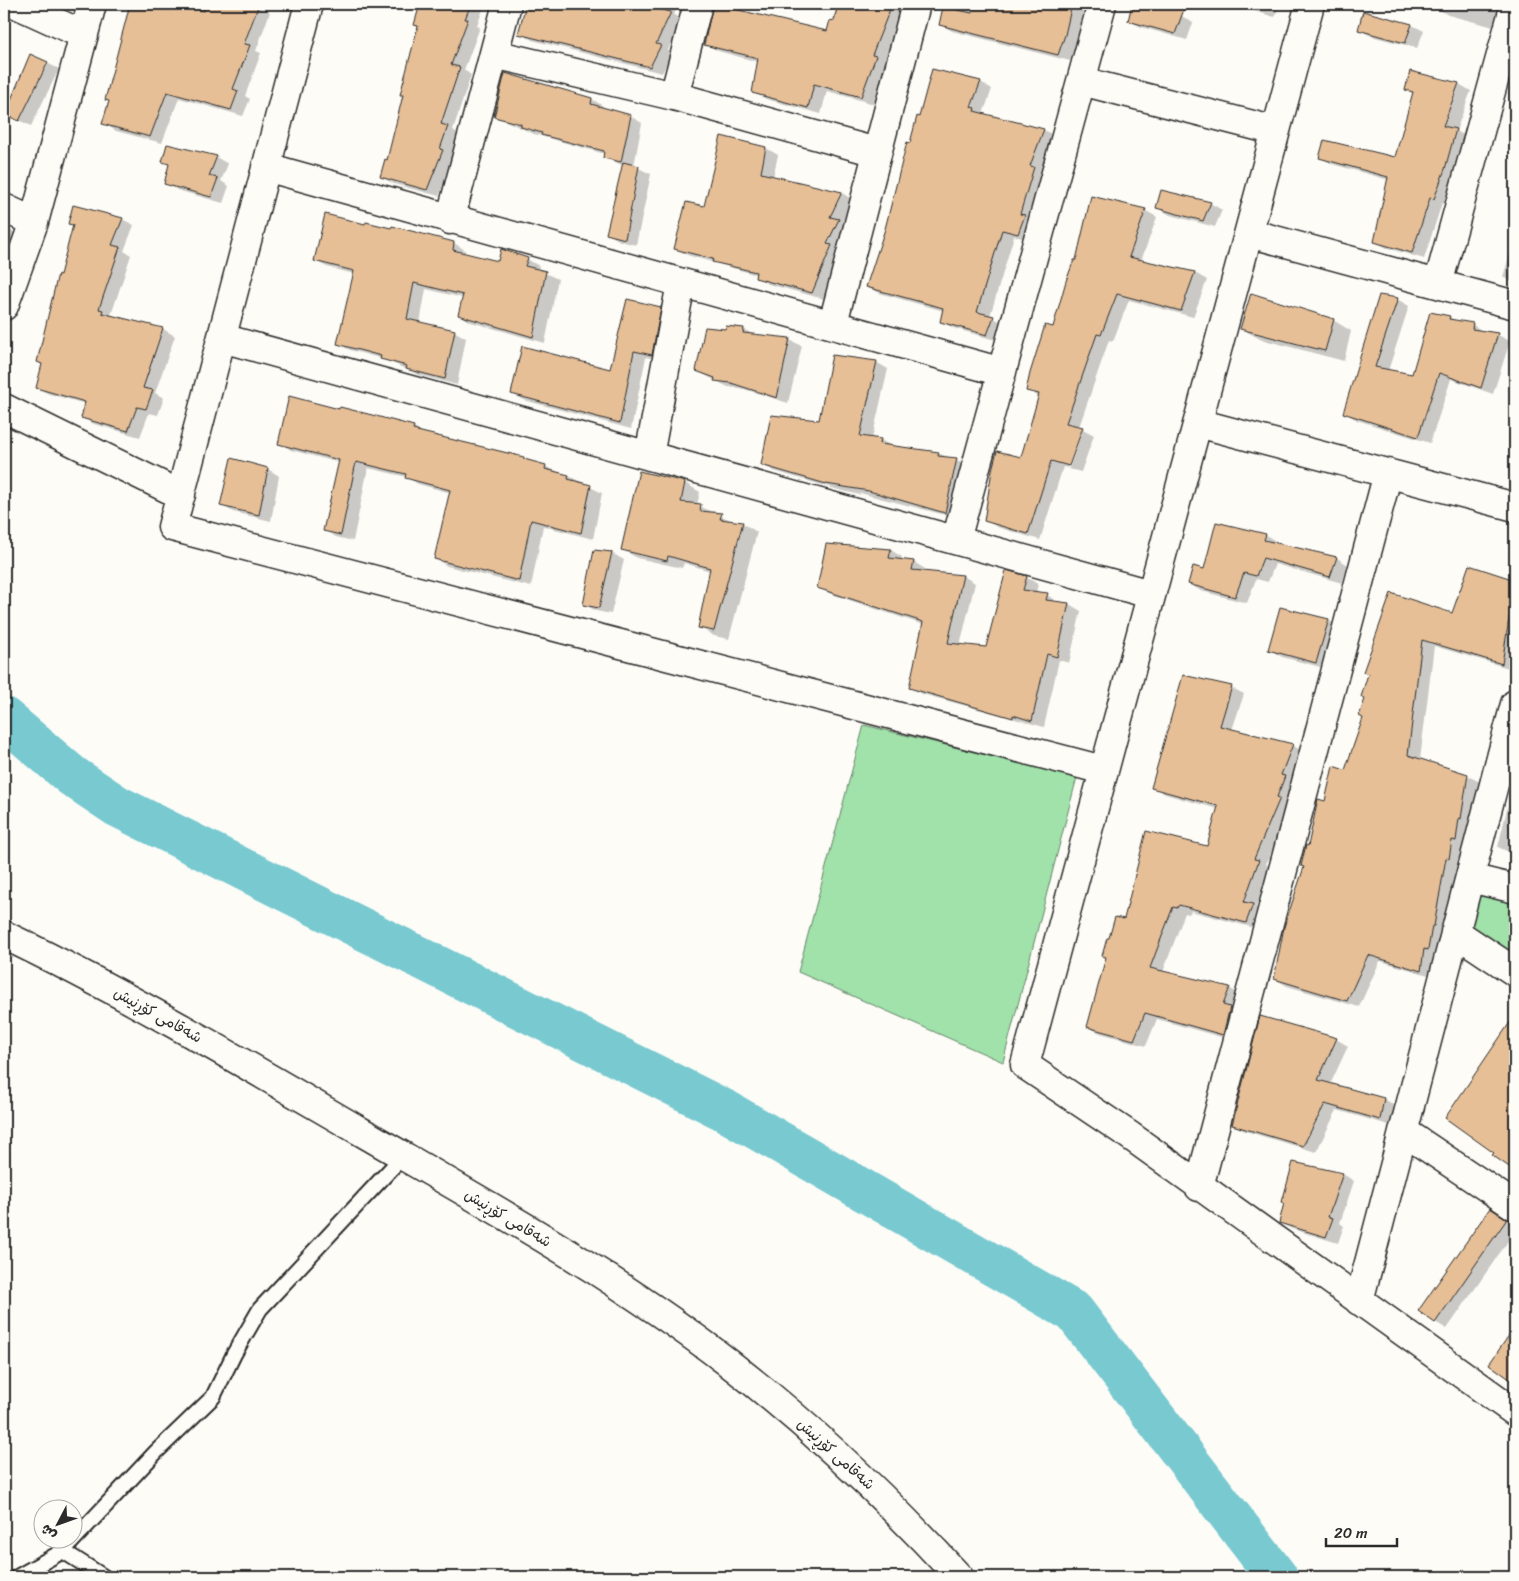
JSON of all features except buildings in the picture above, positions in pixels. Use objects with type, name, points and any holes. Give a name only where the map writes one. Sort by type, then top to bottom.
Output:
[{"type":"street","points":[[16,4],[84,35]]},
{"type":"street","points":[[4,306],[34,222],[92,4]]},
{"type":"street","points":[[309,4],[172,527],[1103,770]]},
{"type":"street","points":[[450,220],[507,4]]},
{"type":"street","points":[[674,96],[698,4]]},
{"type":"street","points":[[833,324],[876,152],[916,4]]},
{"type":"street","points":[[956,540],[1102,4]]},
{"type":"street","points":[[1310,4],[1025,1065],[1129,1134],[1199,1187],[1515,1412]]},
{"type":"street","points":[[1438,284],[1515,4]]},
{"type":"street","points":[[494,54],[674,96],[876,152]]},
{"type":"street","points":[[1081,81],[1276,131]]},
{"type":"street","points":[[266,167],[450,220],[1002,372]]},
{"type":"street","points":[[4,208],[34,222]]},
{"type":"street","points":[[1249,233],[1515,305]]},
{"type":"street","points":[[649,456],[682,283]]},
{"type":"street","points":[[222,338],[1150,594]]},
{"type":"street","points":[[4,408],[181,495]]},
{"type":"street","points":[[1198,423],[1515,507]]},
{"type":"street","points":[[1199,1187],[1388,473]]},
{"type":"street","points":[[1359,1301],[1515,704]]},
{"type":"street","points":[[1470,878],[1515,890]]},
{"type":"street","points":[[1455,932],[1515,972]]},
{"type":"street","name":"شەقامی کۆڕنیش","points":[[4,935],[142,1004],[596,1272],[728,1362],[791,1413],[851,1466],[909,1522],[959,1577]]},
{"type":"street","points":[[1403,1131],[1515,1206]]},
{"type":"lane","points":[[16,1577],[64,1551],[156,1452],[213,1397],[234,1354],[260,1309],[402,1156]]},
{"type":"lane","points":[[64,1551],[104,1577]]},
{"type":"green space","points":[[864,725],[1077,777],[1003,1062],[798,972]]},
{"type":"green space","points":[[1477,889],[1515,900],[1515,964],[1465,930]]},
{"type":"waterway","points":[[4,718],[72,776],[117,806],[726,1111],[1074,1312],[1277,1577]]}]
